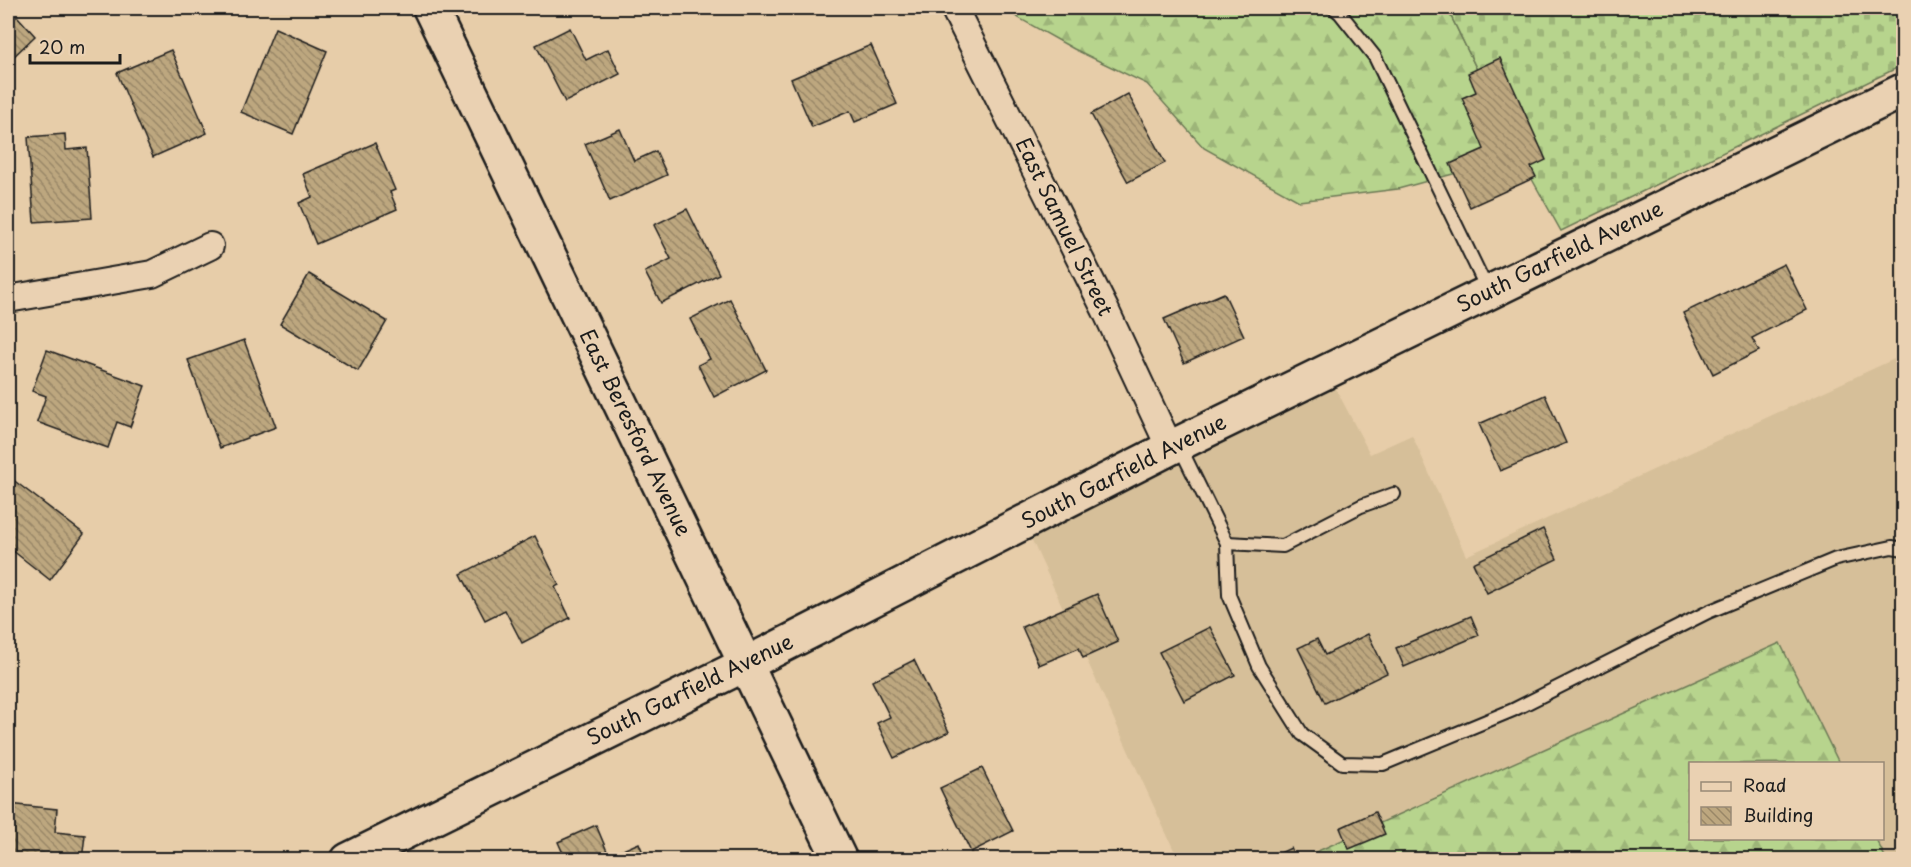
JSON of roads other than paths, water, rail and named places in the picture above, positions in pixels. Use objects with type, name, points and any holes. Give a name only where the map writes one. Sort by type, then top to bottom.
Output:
[{"type":"street","name":"East Beresford Avenue","points":[[430,8],[840,860]]},
{"type":"street","name":"East Samuel Street","points":[[954,8],[1174,446]]},
{"type":"street","name":"South Garfield Avenue","points":[[348,860],[746,664],[1174,446],[1904,90]]},
{"type":"street","points":[[8,299],[152,274],[210,246]]},
{"type":"lane","points":[[1334,8],[1375,57],[1488,292]]},
{"type":"lane","points":[[1174,446],[1227,543],[1229,595],[1259,666],[1302,734],[1342,763],[1383,764],[1513,710],[1708,612],[1836,559],[1892,547],[1904,549]]},
{"type":"lane","points":[[1227,543],[1283,546],[1361,506],[1394,494]]}]
